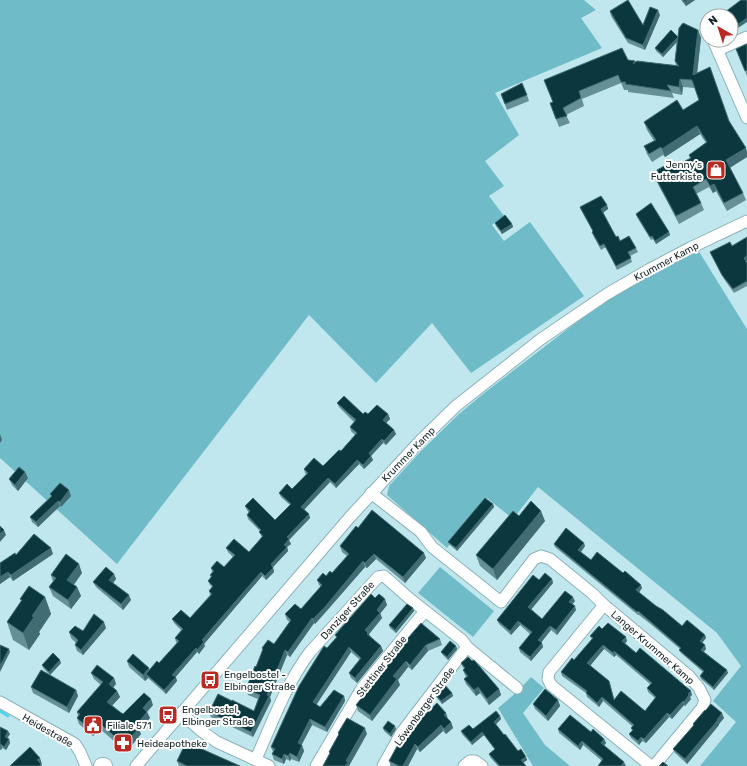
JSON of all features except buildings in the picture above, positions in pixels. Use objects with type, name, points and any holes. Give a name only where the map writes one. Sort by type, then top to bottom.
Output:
[{"type":"street","points":[[717,48],[747,118]]},
{"type":"street","name":"Krummer Kamp","points":[[136,766],[371,493],[421,440],[456,406],[541,339],[607,294],[690,248],[747,221]]},
{"type":"street","name":"Langer Krummer Kamp","points":[[371,493],[421,532],[432,547],[500,602],[534,559],[541,556],[550,559],[689,676],[699,688],[705,700],[702,708],[652,766],[551,685],[548,679],[549,672],[604,605]]},
{"type":"street","name":"Danziger Straße","points":[[256,759],[294,676],[302,662],[378,577],[384,576],[462,640],[467,648],[517,688]]},
{"type":"street","name":"Stettiner Straße","points":[[316,766],[362,688],[425,611]]},
{"type":"street","name":"Löwenberger Straße","points":[[383,766],[402,732],[467,648]]},
{"type":"street","name":"Heidestraße","points":[[0,702],[75,744],[86,766]]},
{"type":"street","points":[[181,713],[217,742],[269,766]]},
{"type":"street","points":[[464,766],[470,761],[475,760],[482,766]]},
{"type":"shaded area","points":[[0,0],[584,0],[596,10],[581,18],[602,48],[495,93],[519,135],[485,161],[504,186],[489,196],[504,216],[492,225],[504,241],[530,222],[584,296],[471,373],[432,323],[376,383],[309,315],[117,564],[0,458]]},
{"type":"shaded area","points":[[698,250],[747,329],[747,766],[700,766],[736,722],[713,701],[741,666],[717,633],[538,487],[513,519],[487,498],[447,548],[387,495],[389,486],[421,451],[459,414],[483,394],[608,298]]},
{"type":"shaded area","points":[[440,567],[494,611],[473,637],[418,593]]},
{"type":"shaded area","points":[[531,677],[544,688],[523,713],[545,745],[570,766],[533,766],[498,708],[517,692]]},
{"type":"waterway","points":[[0,711],[8,716]]},
{"type":"place","name":"Jenny's Futterkiste","points":[[716,170]]},
{"type":"place","name":"Engelbostel - Elbinger Straße","points":[[210,680]]},
{"type":"place","name":"Engelbostel, Elbinger Straße","points":[[168,715]]},
{"type":"place","name":"Filiale 571","points":[[93,725]]},
{"type":"place","name":"Heideapotheke","points":[[123,743]]}]
